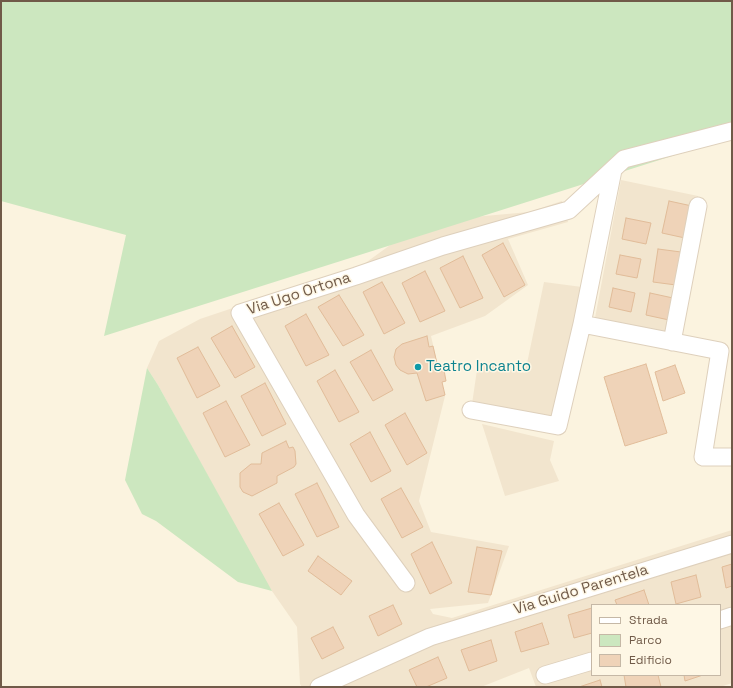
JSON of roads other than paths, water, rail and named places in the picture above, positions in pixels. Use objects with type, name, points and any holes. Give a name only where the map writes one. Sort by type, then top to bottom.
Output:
[{"type":"street","points":[[471,410],[558,426],[582,324],[613,170],[624,159],[732,131]]},
{"type":"street","name":"Via Ugo Ortona","points":[[406,583],[356,515],[240,313],[356,276],[443,246],[569,210],[613,170]]},
{"type":"street","points":[[672,342],[698,206]]},
{"type":"street","points":[[582,324],[720,351],[703,457],[732,457]]},
{"type":"street","name":"Via Guido Parentela","points":[[319,687],[430,637],[732,544]]},
{"type":"street","points":[[721,620],[732,616]]},
{"type":"street","points":[[545,676],[591,661]]},
{"type":"place","name":"Teatro Incanto","points":[[418,367]]}]
